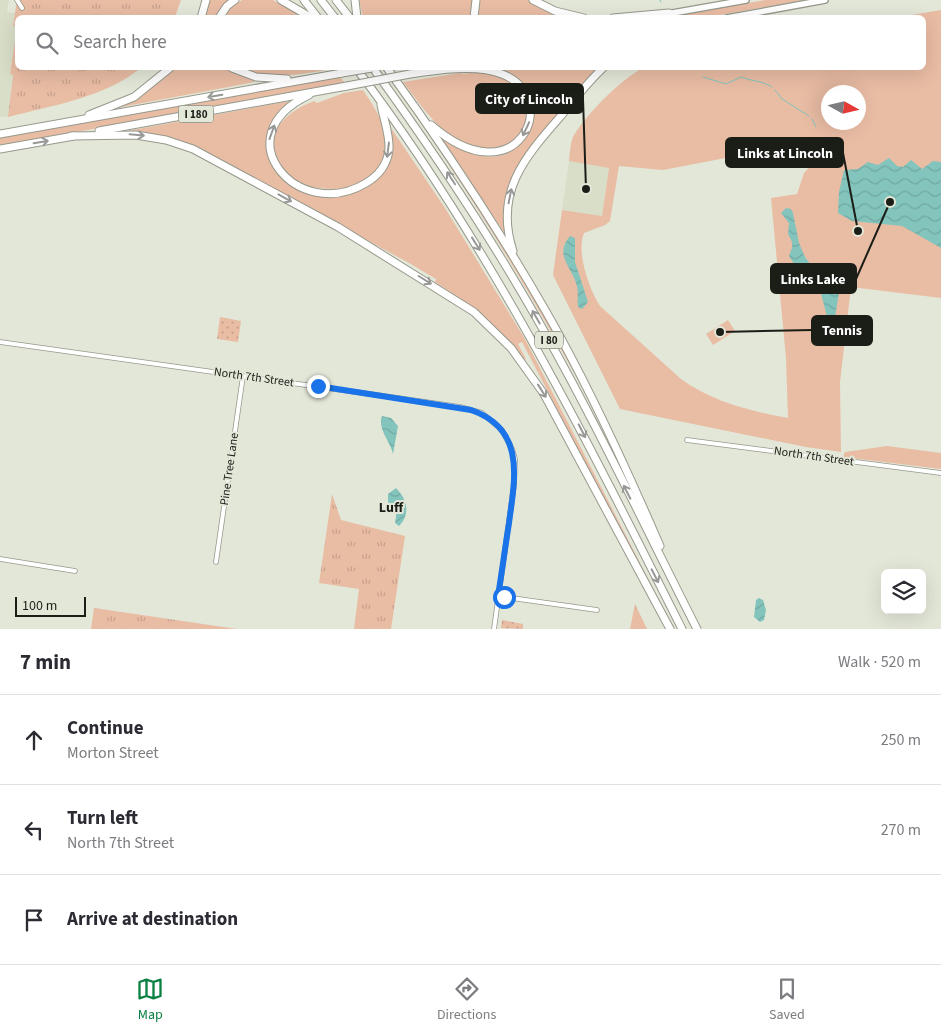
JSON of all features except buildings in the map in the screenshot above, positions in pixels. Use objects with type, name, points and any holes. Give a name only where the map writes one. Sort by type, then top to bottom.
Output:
[{"type":"highway","points":[[202,15],[206,0]]},
{"type":"highway","points":[[220,15],[223,10],[235,0]]},
{"type":"highway","points":[[281,0],[307,15]]},
{"type":"highway","points":[[304,0],[316,15]]},
{"type":"highway","points":[[321,0],[333,15]]},
{"type":"highway","points":[[336,0],[348,15]]},
{"type":"highway","points":[[355,0],[357,15]]},
{"type":"highway","points":[[474,15],[476,0]]},
{"type":"highway","points":[[533,0],[555,11],[572,15]]},
{"type":"highway","points":[[647,15],[670,13]]},
{"type":"highway","points":[[68,122],[107,109],[134,96],[154,83],[168,70]]},
{"type":"highway","points":[[236,70],[247,75],[265,79],[315,78]]},
{"type":"highway","name":"I 80","points":[[357,70],[443,191],[517,312],[576,419],[682,629]]},
{"type":"highway","name":"I 180","points":[[0,133],[15,132],[360,70]]},
{"type":"highway","name":"I 80","points":[[373,70],[445,169],[536,318],[576,391],[697,629]]},
{"type":"highway","points":[[388,70],[420,114],[516,261],[589,392],[627,471],[688,611]]},
{"type":"highway","points":[[420,114],[449,139],[467,148],[485,153],[497,153],[509,149],[518,141],[528,127],[530,115],[528,102],[520,87],[510,78],[484,71],[434,70]]},
{"type":"highway","name":"I 180","points":[[0,149],[434,70]]},
{"type":"highway","points":[[516,261],[509,235],[507,213],[510,193],[518,171],[530,151],[601,70]]},
{"type":"highway","points":[[321,91],[298,102],[280,117],[271,132],[269,145],[271,159],[278,171],[292,183],[317,192],[336,193],[357,188],[372,179],[383,168],[388,156],[389,140],[380,102]]},
{"type":"highway","points":[[71,136],[136,135],[166,140],[193,149],[338,227],[474,312],[510,348],[544,394],[670,629]]},
{"type":"main road","points":[[660,15],[746,0]]},
{"type":"main road","points":[[744,15],[825,0]]},
{"type":"street","points":[[17,0],[22,8]]},
{"type":"street","name":"North 7th Street","points":[[0,342],[460,407],[482,413],[502,430],[512,449],[516,471],[498,596]]},
{"type":"street","name":"Pine Tree Lane","points":[[216,562],[243,376]]},
{"type":"street","name":"North 7th Street","points":[[687,440],[708,441],[941,473]]},
{"type":"street","points":[[0,559],[74,572]]},
{"type":"street","points":[[494,629],[498,596],[597,610]]},
{"type":"shaded area","points":[[0,0],[9,0],[7,12],[15,13],[13,26],[15,26],[15,40],[10,74],[13,75],[8,117],[0,117]]},
{"type":"shaded area","points":[[569,161],[609,167],[602,216],[562,210]]},
{"type":"green space","points":[[17,0],[181,0],[176,15],[15,15],[15,26],[13,26]]},
{"type":"green space","points":[[209,0],[231,0],[219,15],[204,15]]},
{"type":"green space","points":[[242,0],[273,0],[300,15],[226,15],[231,8]]},
{"type":"green space","points":[[359,0],[474,0],[471,15],[362,15]]},
{"type":"green space","points":[[480,0],[530,0],[566,15],[478,15]]},
{"type":"green space","points":[[765,0],[806,0],[720,15],[678,15]]},
{"type":"green space","points":[[941,10],[941,298],[851,287],[840,382],[841,452],[806,447],[620,409],[553,275],[562,210],[602,216],[609,168],[569,161],[574,135],[596,107],[625,80],[639,70],[926,70],[926,15],[911,15]],"holes":[[[785,149],[796,151],[815,161],[804,173],[797,194],[771,198],[786,358],[788,418],[719,400],[693,387],[681,379],[600,306],[585,270],[582,241],[584,233],[605,225],[610,221],[619,166],[663,170],[762,151]]]},
{"type":"green space","points":[[15,40],[15,70],[138,70],[111,87],[94,94],[8,117],[13,75],[10,74]]},
{"type":"green space","points":[[171,70],[233,70],[255,82],[116,108],[152,87]]},
{"type":"green space","points":[[244,70],[324,70],[298,75],[273,76]]},
{"type":"green space","points":[[498,70],[599,70],[516,172],[507,237],[442,139],[464,151],[487,157],[499,156],[511,151],[520,144],[527,135],[531,124],[530,100],[517,80]]},
{"type":"green space","points":[[460,73],[481,73],[504,78],[518,88],[526,100],[528,113],[526,125],[508,144],[496,149],[482,150],[457,140],[448,134],[424,110],[403,82]]},
{"type":"green space","points":[[340,77],[345,83],[0,146],[0,138]]},
{"type":"green space","points":[[396,83],[447,156],[550,322],[589,400],[544,319],[496,239],[472,200],[393,84]]},
{"type":"green space","points":[[363,90],[381,120],[386,136],[386,153],[379,170],[365,181],[347,188],[327,189],[307,185],[290,176],[278,162],[274,143],[278,128],[287,116],[300,107],[314,101],[317,103],[344,93]]},
{"type":"green space","points":[[300,99],[276,121],[269,131],[268,151],[277,171],[293,186],[314,194],[337,196],[359,191],[377,178],[389,157],[391,128],[445,208],[525,339],[674,629],[672,629],[522,342],[518,344],[526,359],[524,360],[482,318],[460,299],[435,282],[436,279],[205,152],[127,131]]},
{"type":"green space","points":[[220,317],[241,321],[238,342],[217,339]]},
{"type":"green space","points":[[728,320],[735,331],[713,345],[706,334]]},
{"type":"green space","points":[[887,446],[941,453],[941,469],[843,457],[845,452]]},
{"type":"green space","points":[[332,494],[341,520],[405,536],[391,629],[354,629],[359,589],[319,583]]},
{"type":"green space","points":[[635,604],[647,629],[630,629]]},
{"type":"green space","points":[[94,608],[237,629],[91,629]]},
{"type":"green space","points":[[502,620],[523,624],[523,629],[501,628]]},
{"type":"water","points":[[889,158],[897,166],[903,167],[911,160],[922,169],[933,161],[941,162],[941,248],[902,226],[852,221],[838,213],[839,192],[844,170],[858,169],[868,162],[878,165]]},
{"type":"water","points":[[786,208],[791,209],[793,213],[799,243],[805,257],[819,276],[839,292],[833,330],[830,328],[820,290],[817,288],[802,289],[796,286],[796,267],[789,256],[792,245],[788,234],[789,223],[781,213]]},
{"type":"water","points":[[570,236],[575,238],[575,262],[588,302],[582,309],[578,307],[577,286],[565,260],[563,249]]},
{"type":"water","points":[[382,416],[391,418],[398,426],[393,454],[381,426]]},
{"type":"water","points":[[396,488],[403,497],[406,507],[405,517],[399,526],[395,523],[395,509],[388,502],[388,494]]},
{"type":"water","points":[[759,598],[763,600],[766,610],[764,620],[760,622],[754,617],[756,600]]},
{"type":"waterway","points":[[703,77],[726,84],[741,77],[765,83],[772,87]]},
{"type":"waterway","points":[[775,90],[782,99],[809,116]]},
{"type":"waterway","points":[[812,119],[816,127]]},
{"type":"place","name":"City of Lincoln","points":[[586,189]]},
{"type":"place","name":"Links Lake","points":[[890,202]]},
{"type":"place","name":"Links at Lincoln","points":[[858,231]]},
{"type":"place","name":"Tennis","points":[[720,332]]},
{"type":"district","name":"Luff","points":[[391,507]]},
{"type":"route","points":[[318,386],[460,407],[482,413],[502,430],[512,449],[516,471],[498,596],[504,597]]}]
